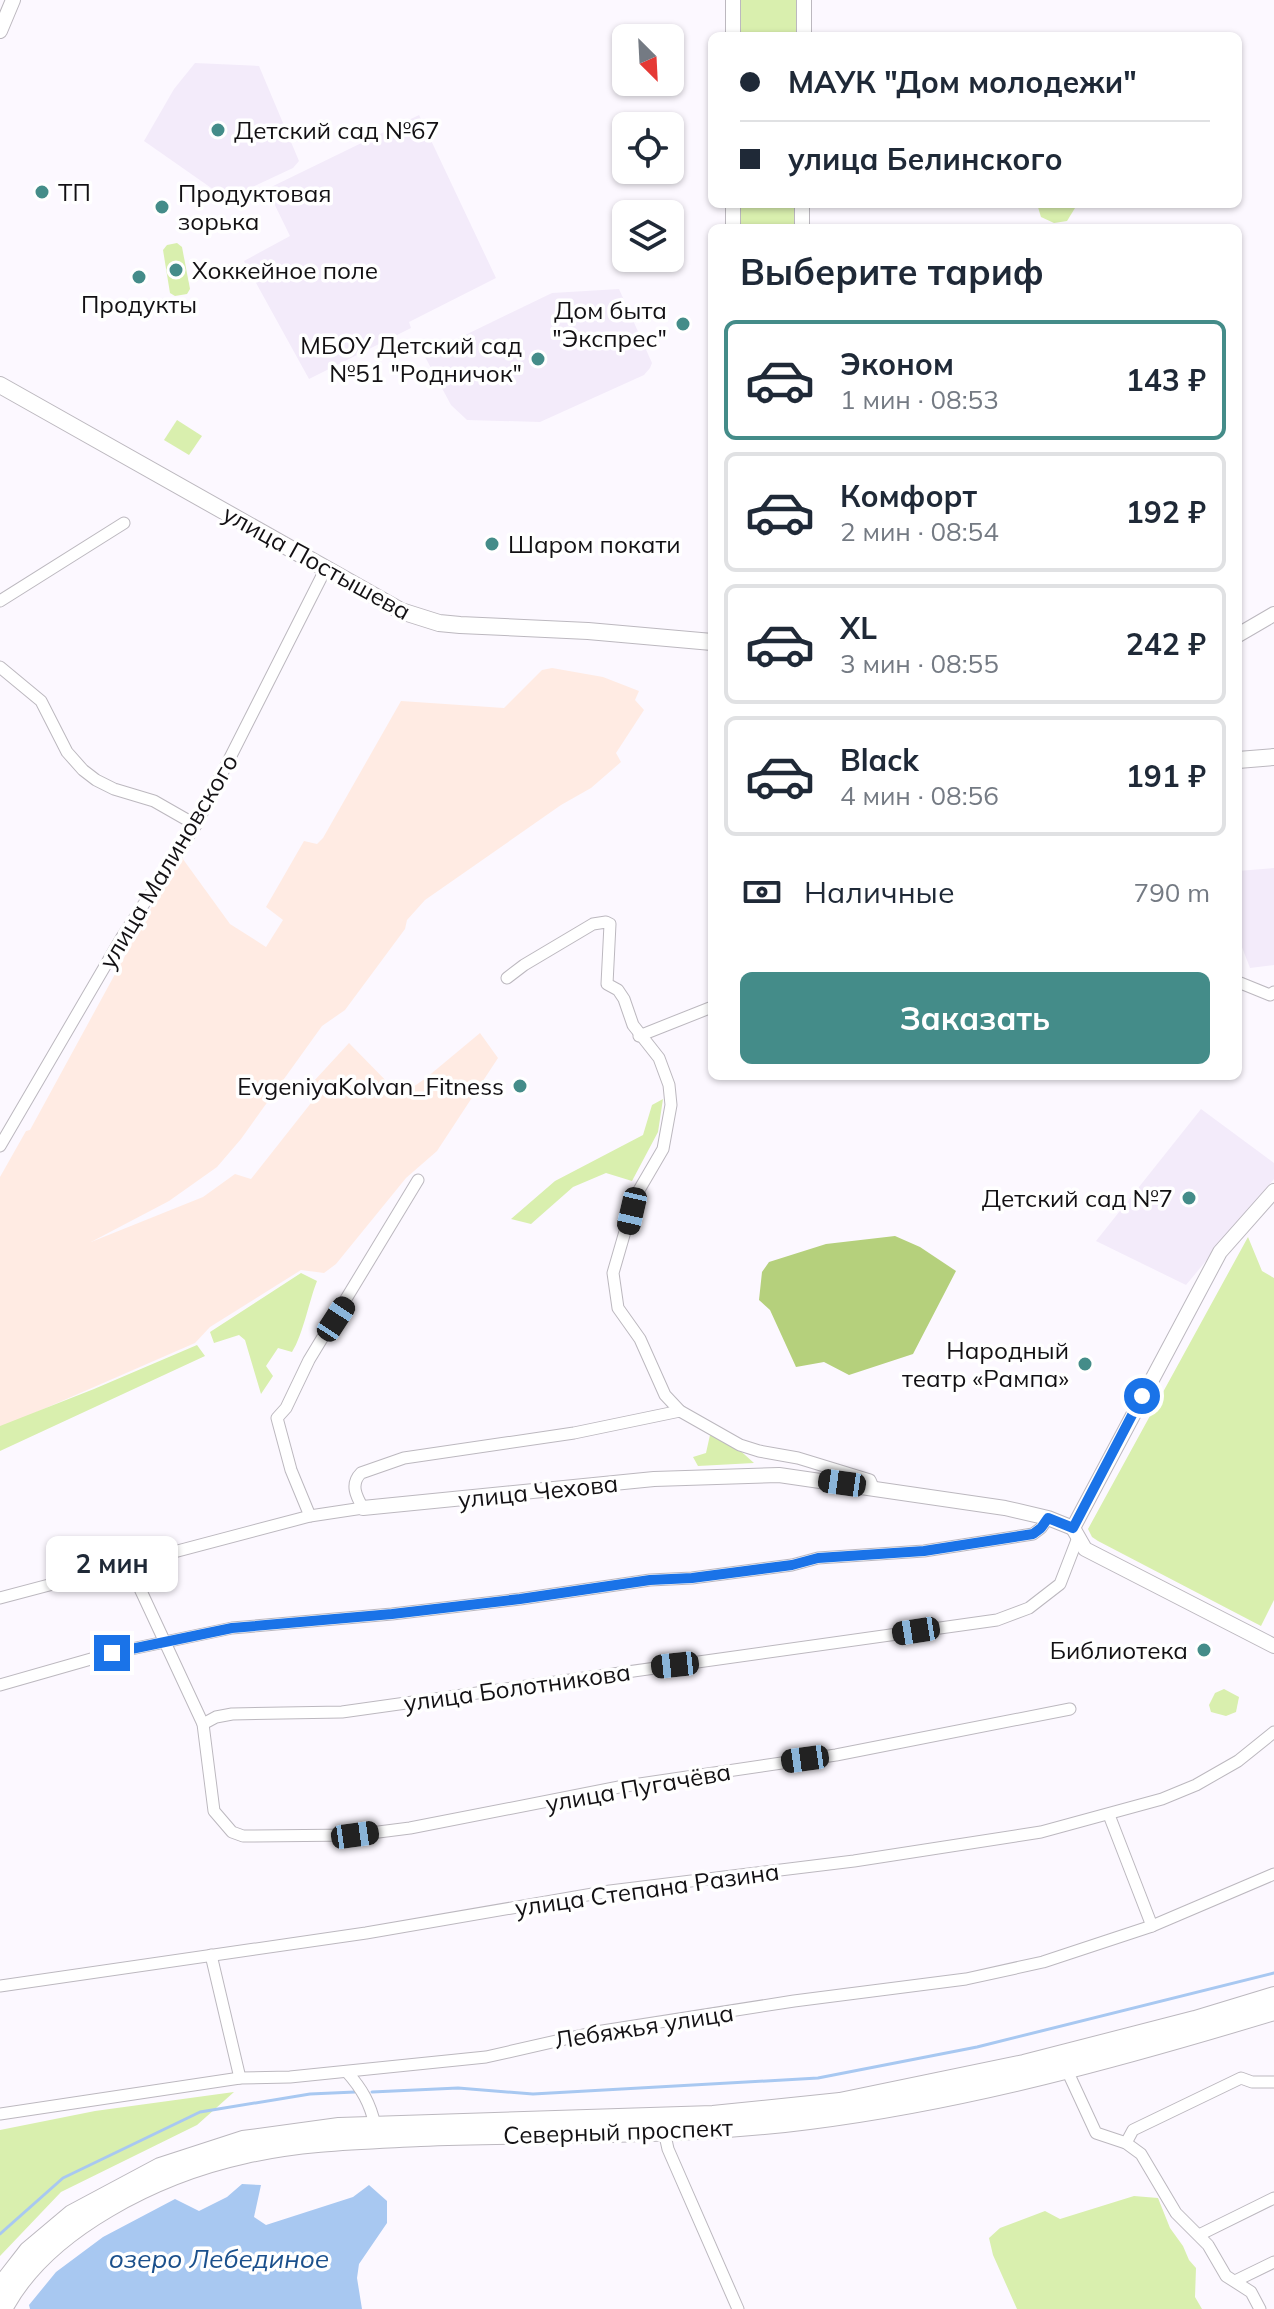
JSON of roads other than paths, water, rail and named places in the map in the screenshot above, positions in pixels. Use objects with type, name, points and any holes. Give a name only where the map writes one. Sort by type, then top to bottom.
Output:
[{"type":"main road","name":"улица Постышева","points":[[0,385],[391,607],[439,623],[708,642]]},
{"type":"main road","points":[[1242,760],[1274,757]]},
{"type":"main road","name":"Северный проспект","points":[[1064,2061],[1274,1996]]},
{"type":"main road","name":"Северный проспект","points":[[3,2309],[38,2261],[80,2226],[166,2180],[218,2161],[275,2148],[340,2141],[664,2131],[803,2121],[1199,2033],[1274,2011]]},
{"type":"main road","name":"Северный проспект","points":[[0,2287],[28,2251],[72,2214],[160,2167],[243,2140],[302,2130],[375,2125],[713,2115],[896,2099]]},
{"type":"street","points":[[0,31],[13,0]]},
{"type":"street","points":[[733,0],[733,32]]},
{"type":"street","points":[[804,0],[804,32]]},
{"type":"street","points":[[0,601],[124,523]]},
{"type":"street","name":"улица Малиновского","points":[[0,1146],[122,937],[196,825],[325,570]]},
{"type":"street","points":[[1242,633],[1274,614]]},
{"type":"street","points":[[0,667],[41,701],[67,752],[90,775],[114,789],[154,801],[196,825]]},
{"type":"street","points":[[507,978],[593,924],[610,924],[607,984],[618,990],[624,999],[633,1025],[659,1058],[669,1085],[671,1105],[663,1149],[635,1197],[613,1273],[618,1308],[640,1339],[665,1395],[680,1411],[740,1445],[870,1480],[873,1487]]},
{"type":"street","points":[[1242,984],[1270,995],[1274,992]]},
{"type":"street","points":[[639,1036],[708,1009]]},
{"type":"street","points":[[310,1516],[291,1470],[277,1418],[286,1408],[309,1360],[418,1180]]},
{"type":"street","points":[[1075,1534],[1220,1252],[1274,1191]]},
{"type":"street","name":"улица Чехова","points":[[680,1411],[574,1433],[404,1458],[361,1473],[354,1485],[363,1508],[700,1477],[779,1475],[1005,1508],[1048,1518],[1075,1534],[1085,1549],[1274,1646]]},
{"type":"street","points":[[0,1598],[310,1516],[363,1508]]},
{"type":"street","points":[[0,1685],[112,1653],[232,1628],[506,1601],[650,1580],[778,1567],[818,1558],[924,1551],[1033,1534],[1048,1518]]},
{"type":"street","name":"улица Болотникова","points":[[203,1724],[232,1714],[311,1714],[386,1707],[997,1620],[1029,1608],[1060,1584],[1075,1534]]},
{"type":"street","points":[[128,1563],[203,1724]]},
{"type":"street","name":"улица Пугачёва","points":[[203,1724],[214,1811],[232,1832],[243,1836],[355,1835],[471,1817],[619,1787],[836,1755],[1070,1709]]},
{"type":"street","name":"улица Степана Разина","points":[[0,1986],[366,1933],[610,1891],[1041,1832],[1162,1799],[1196,1785],[1238,1761],[1274,1732]]},
{"type":"street","points":[[1109,1815],[1152,1926]]},
{"type":"street","name":"Лебяжья улица","points":[[0,2114],[240,2078],[290,2077],[486,2057],[596,2032],[794,2001],[966,1979],[1043,1962],[1152,1926],[1274,1874]]},
{"type":"street","points":[[211,1955],[240,2078]]},
{"type":"street","points":[[1064,2061],[1096,2133],[1126,2143],[1141,2154],[1176,2213],[1199,2235],[1226,2276],[1251,2292],[1260,2309]]},
{"type":"street","points":[[347,2072],[370,2104],[375,2125]]},
{"type":"street","points":[[1126,2143],[1133,2130],[1241,2078],[1252,2082],[1274,2082]]},
{"type":"street","points":[[664,2131],[668,2149],[738,2309]]},
{"type":"street","points":[[1199,2235],[1274,2198]]},
{"type":"street","points":[[1235,2281],[1274,2262]]},
{"type":"water","name":"озеро Лебединое","points":[[242,2184],[261,2185],[254,2217],[266,2225],[353,2197],[369,2185],[387,2201],[387,2223],[359,2264],[357,2278],[362,2309],[30,2309],[29,2305],[56,2272],[103,2237],[175,2199],[199,2211],[227,2197]]},
{"type":"waterway","points":[[372,2092],[458,2088],[533,2094],[818,2078],[977,2047],[1274,1973]]},
{"type":"waterway","points":[[0,2234],[63,2178],[200,2112],[310,2094],[355,2092]]},
{"type":"place","name":"Детский сад №67","points":[[218,130]]},
{"type":"place","name":"ТП","points":[[42,192]]},
{"type":"place","name":"Продуктовая зорька","points":[[162,207]]},
{"type":"place","name":"Хоккейное поле","points":[[176,270]]},
{"type":"place","name":"Продукты","points":[[139,277]]},
{"type":"place","name":"Дом быта \"Экспрес\"","points":[[683,324]]},
{"type":"place","name":"МБОУ Детский сад №51 \"Родничок\"","points":[[538,359]]},
{"type":"place","name":"Шаром покати","points":[[492,544]]},
{"type":"place","name":"EvgeniyaKolvan_Fitness","points":[[520,1086]]},
{"type":"place","name":"Детский сад №7","points":[[1189,1198]]},
{"type":"place","name":"Народный театр «Рампа»","points":[[1085,1364]]},
{"type":"place","name":"Библиотека","points":[[1204,1650]]}]
